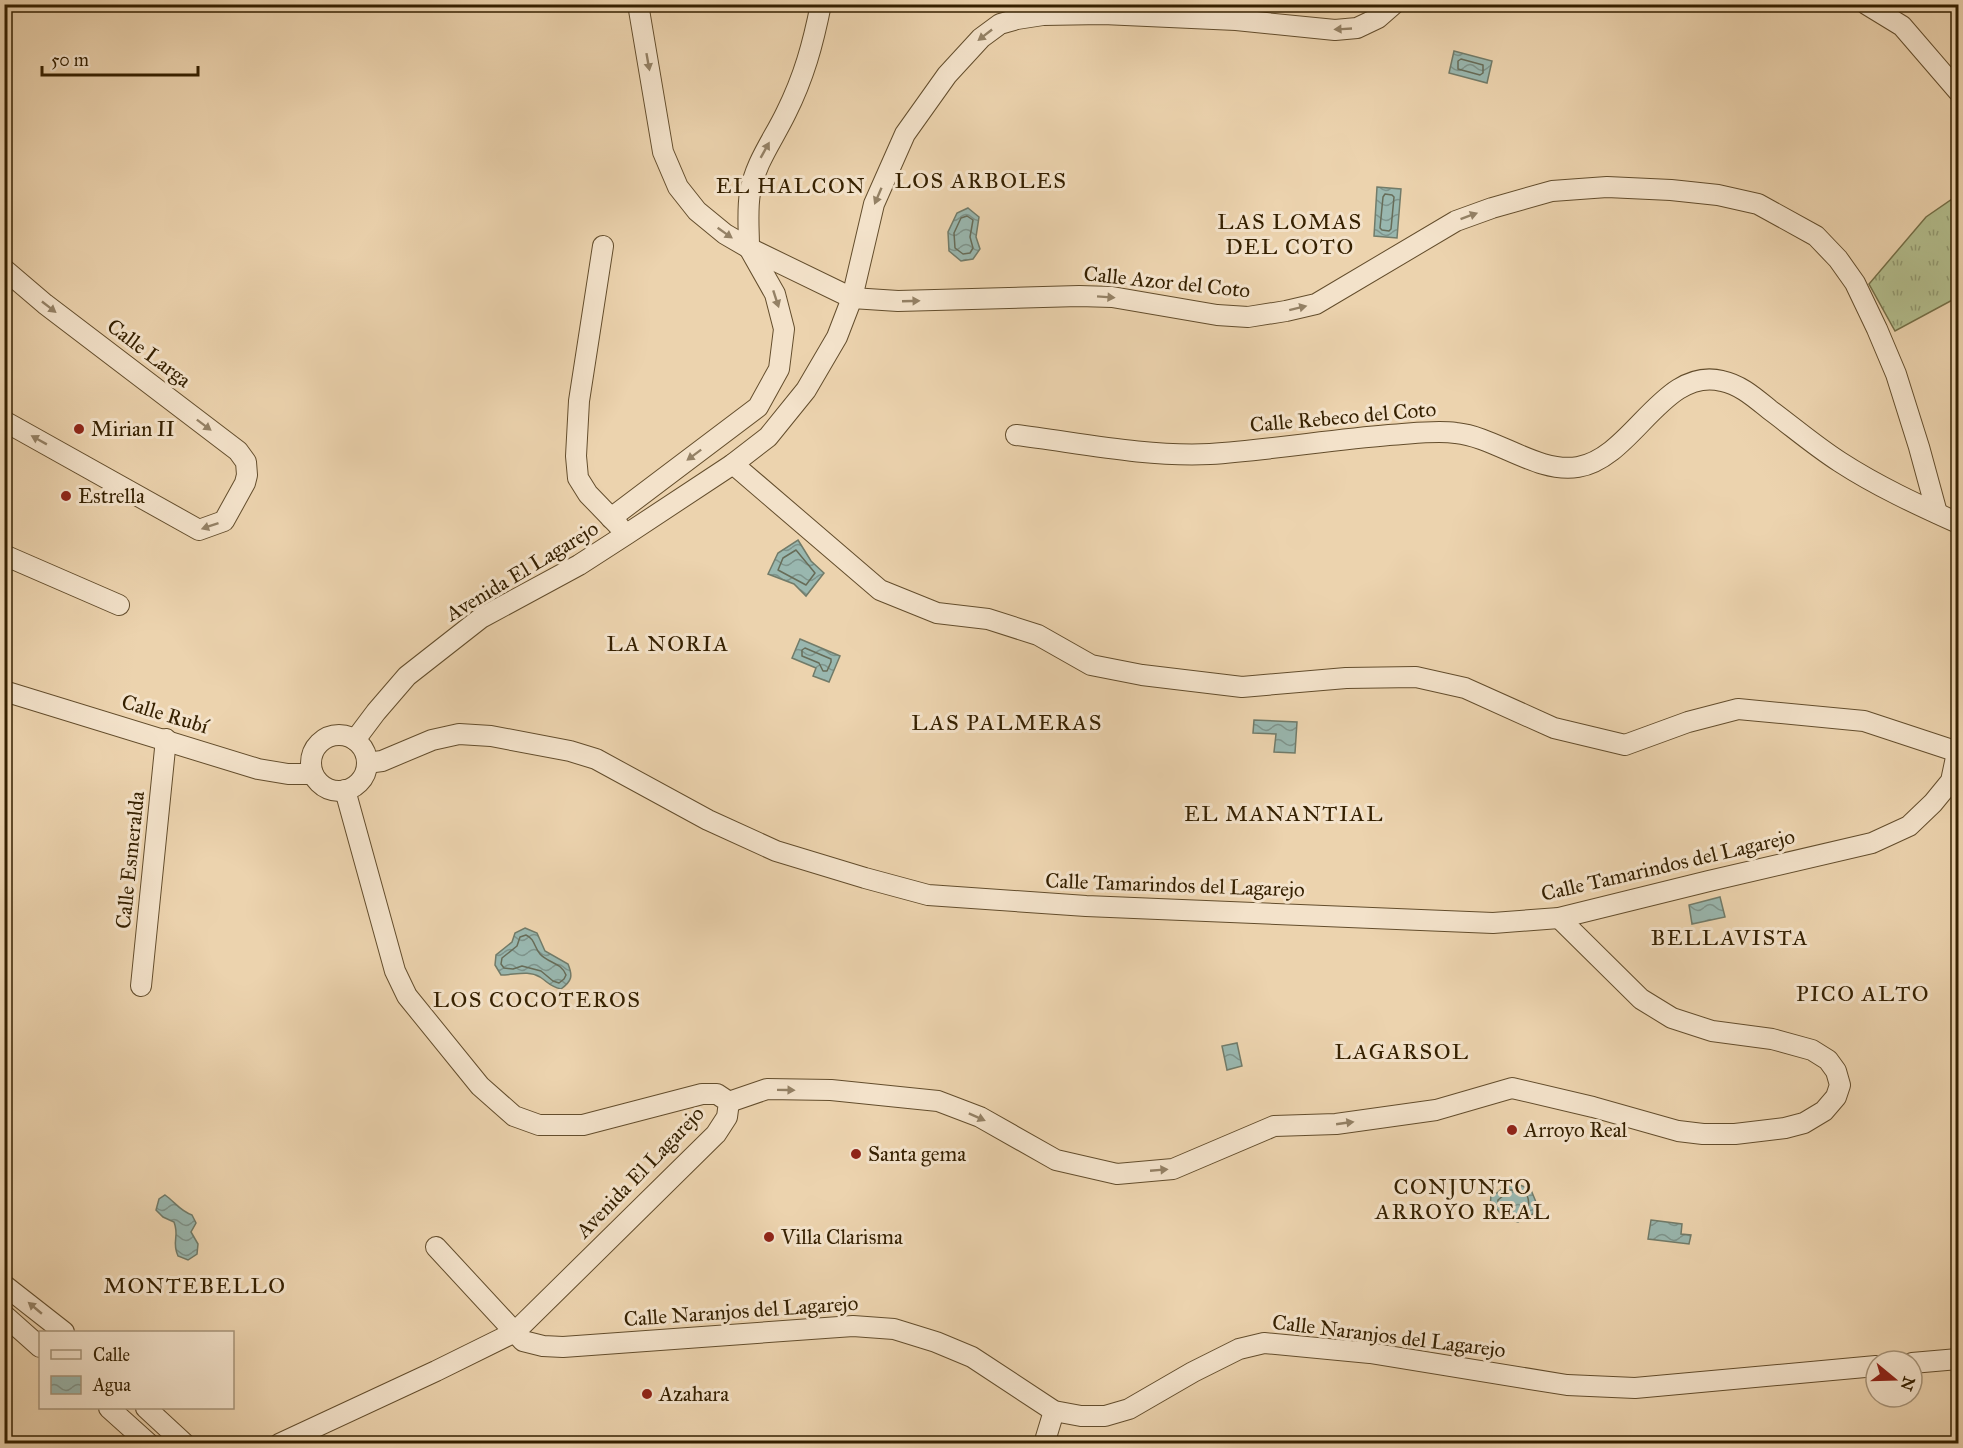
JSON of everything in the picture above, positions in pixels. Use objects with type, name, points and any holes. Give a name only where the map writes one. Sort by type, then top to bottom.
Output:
[{"type":"street","points":[[638,4],[663,152],[678,187],[697,212],[725,234],[852,298]]},
{"type":"street","points":[[611,518],[758,407],[779,369],[784,329],[775,294],[749,248],[750,192],[760,158],[785,116],[804,73],[821,4]]},
{"type":"street","name":"Avenida El Lagarejo","points":[[355,740],[407,675],[481,618],[579,565],[733,464],[768,437],[806,390],[837,337],[852,298],[874,204],[905,134],[947,75],[981,38],[1000,24],[1043,15],[1103,14],[1236,21],[1335,30],[1357,28],[1378,18],[1394,4]]},
{"type":"street","points":[[1866,4],[1902,26],[1959,91]]},
{"type":"street","name":"Calle Azor del Coto","points":[[852,298],[898,301],[1112,297],[1217,315],[1248,317],[1316,304],[1456,221],[1552,191],[1607,187],[1718,195],[1758,204],[1816,236],[1838,259],[1855,283],[1896,374],[1937,513]]},
{"type":"street","points":[[603,246],[579,400],[576,456],[578,478],[588,494],[627,534]]},
{"type":"street","name":"Calle Larga","points":[[4,269],[45,304],[238,452],[246,462],[245,483],[224,521],[199,530],[4,421]]},
{"type":"street","name":"Calle Rebeco del Coto","points":[[1016,435],[1174,455],[1212,454],[1360,437],[1437,432],[1458,433],[1559,467],[1577,467],[1597,462],[1617,448],[1672,393],[1702,379],[1721,380],[1740,387],[1839,461],[1884,488],[1959,523]]},
{"type":"street","points":[[733,464],[880,590],[937,613],[988,619],[1038,635],[1091,665],[1142,675],[1242,687],[1347,678],[1416,677],[1465,688],[1554,728],[1625,745],[1688,722],[1738,709],[1864,721],[1958,750]]},
{"type":"street","points":[[4,555],[119,605]]},
{"type":"street","name":"Calle Rubí","points":[[4,691],[258,769],[288,774],[313,774]]},
{"type":"street","name":"Calle Tamarindos del Lagarejo","points":[[367,763],[382,761],[432,740],[459,734],[491,736],[570,752],[596,759],[708,820],[776,851],[928,895],[1086,906],[1493,923],[1559,918],[1709,880],[1872,843],[1909,826],[1933,803],[1951,781],[1958,750]]},
{"type":"street","points":[[338,735],[355,740],[362,747],[367,763],[365,772],[354,787],[335,791],[326,788],[313,774],[312,756],[322,741],[338,735]]},
{"type":"street","name":"Calle Esmeralda","points":[[141,986],[166,739]]},
{"type":"street","name":"Avenida El Lagarejo","points":[[279,1443],[515,1332],[716,1134],[727,1117],[729,1102],[717,1094],[702,1094],[583,1125],[539,1125],[514,1116],[480,1086],[407,996],[395,971],[345,790]]},
{"type":"street","points":[[729,1102],[766,1089],[831,1090],[938,1101],[980,1117],[1056,1160],[1117,1174],[1173,1169],[1274,1126],[1336,1124],[1436,1110],[1512,1088],[1593,1107],[1678,1131],[1703,1134],[1735,1134],[1785,1128],[1804,1123],[1824,1111],[1836,1097],[1840,1085],[1836,1071],[1828,1060],[1812,1050],[1772,1039],[1712,1031],[1672,1018],[1641,999],[1559,918]]},
{"type":"street","name":"Calle Naranjos del Lagarejo","points":[[436,1247],[523,1341],[543,1346],[563,1347],[853,1326],[894,1329],[936,1342],[972,1357],[1054,1411],[1081,1416],[1105,1416],[1129,1409],[1193,1372],[1239,1349],[1264,1343],[1370,1353],[1567,1385],[1635,1388],[1864,1367]]},
{"type":"street","points":[[4,1284],[63,1331]]},
{"type":"street","points":[[4,1315],[39,1346]]},
{"type":"street","points":[[1924,1362],[1959,1359]]},
{"type":"street","points":[[111,1409],[149,1443]]},
{"type":"street","points":[[148,1409],[185,1443]]},
{"type":"street","points":[[1044,1443],[1054,1411]]},
{"type":"green space","points":[[1958,195],[1958,297],[1895,331],[1869,284],[1926,217]]},
{"type":"water","points":[[1454,51],[1492,61],[1487,83],[1449,73]]},
{"type":"water","points":[[1377,187],[1401,189],[1397,238],[1374,236]]},
{"type":"water","points":[[968,208],[979,217],[976,237],[980,249],[973,259],[961,261],[949,251],[948,232],[957,213]]},
{"type":"water","points":[[798,540],[811,561],[824,573],[806,596],[794,584],[768,574],[778,553]]},
{"type":"water","points":[[800,639],[840,656],[829,682],[813,676],[816,668],[792,658]]},
{"type":"water","points":[[1254,720],[1297,722],[1295,753],[1274,752],[1276,734],[1253,733]]},
{"type":"water","points":[[1720,897],[1725,917],[1692,924],[1689,905]]},
{"type":"water","points":[[525,928],[537,933],[545,951],[568,964],[571,972],[570,978],[561,989],[531,974],[501,975],[495,965],[496,955],[512,942],[515,933]]},
{"type":"water","points":[[1237,1043],[1242,1066],[1227,1070],[1222,1046]]},
{"type":"water","points":[[1507,1184],[1518,1184],[1531,1190],[1536,1202],[1533,1214],[1518,1222],[1504,1218],[1497,1209],[1490,1210],[1491,1194],[1497,1193]]},
{"type":"water","points":[[165,1195],[192,1215],[196,1223],[191,1232],[198,1244],[197,1254],[188,1260],[178,1256],[175,1246],[174,1222],[163,1217],[156,1210],[159,1199]]},
{"type":"water","points":[[1651,1220],[1682,1224],[1681,1234],[1691,1235],[1689,1244],[1648,1239]]},
{"type":"place","name":"Mirian II","points":[[79,429]]},
{"type":"place","name":"Estrella","points":[[66,496]]},
{"type":"place","name":"Arroyo Real","points":[[1512,1130]]},
{"type":"place","name":"Santa gema","points":[[856,1154]]},
{"type":"place","name":"Villa Clarisma","points":[[769,1237]]},
{"type":"place","name":"Azahara","points":[[647,1394]]},
{"type":"district","name":"LOS ARBOLES","points":[[981,180]]},
{"type":"district","name":"EL HALCON","points":[[791,185]]},
{"type":"district","name":"LAS LOMAS DEL COTO","points":[[1290,234]]},
{"type":"district","name":"LA NORIA","points":[[668,643]]},
{"type":"district","name":"LAS PALMERAS","points":[[1007,722]]},
{"type":"district","name":"EL MANANTIAL","points":[[1284,813]]},
{"type":"district","name":"BELLAVISTA","points":[[1730,937]]},
{"type":"district","name":"PICO ALTO","points":[[1863,993]]},
{"type":"district","name":"LOS COCOTEROS","points":[[537,999]]},
{"type":"district","name":"LAGARSOL","points":[[1402,1051]]},
{"type":"district","name":"CONJUNTO ARROYO REAL","points":[[1463,1198]]},
{"type":"district","name":"MONTEBELLO","points":[[195,1285]]}]
